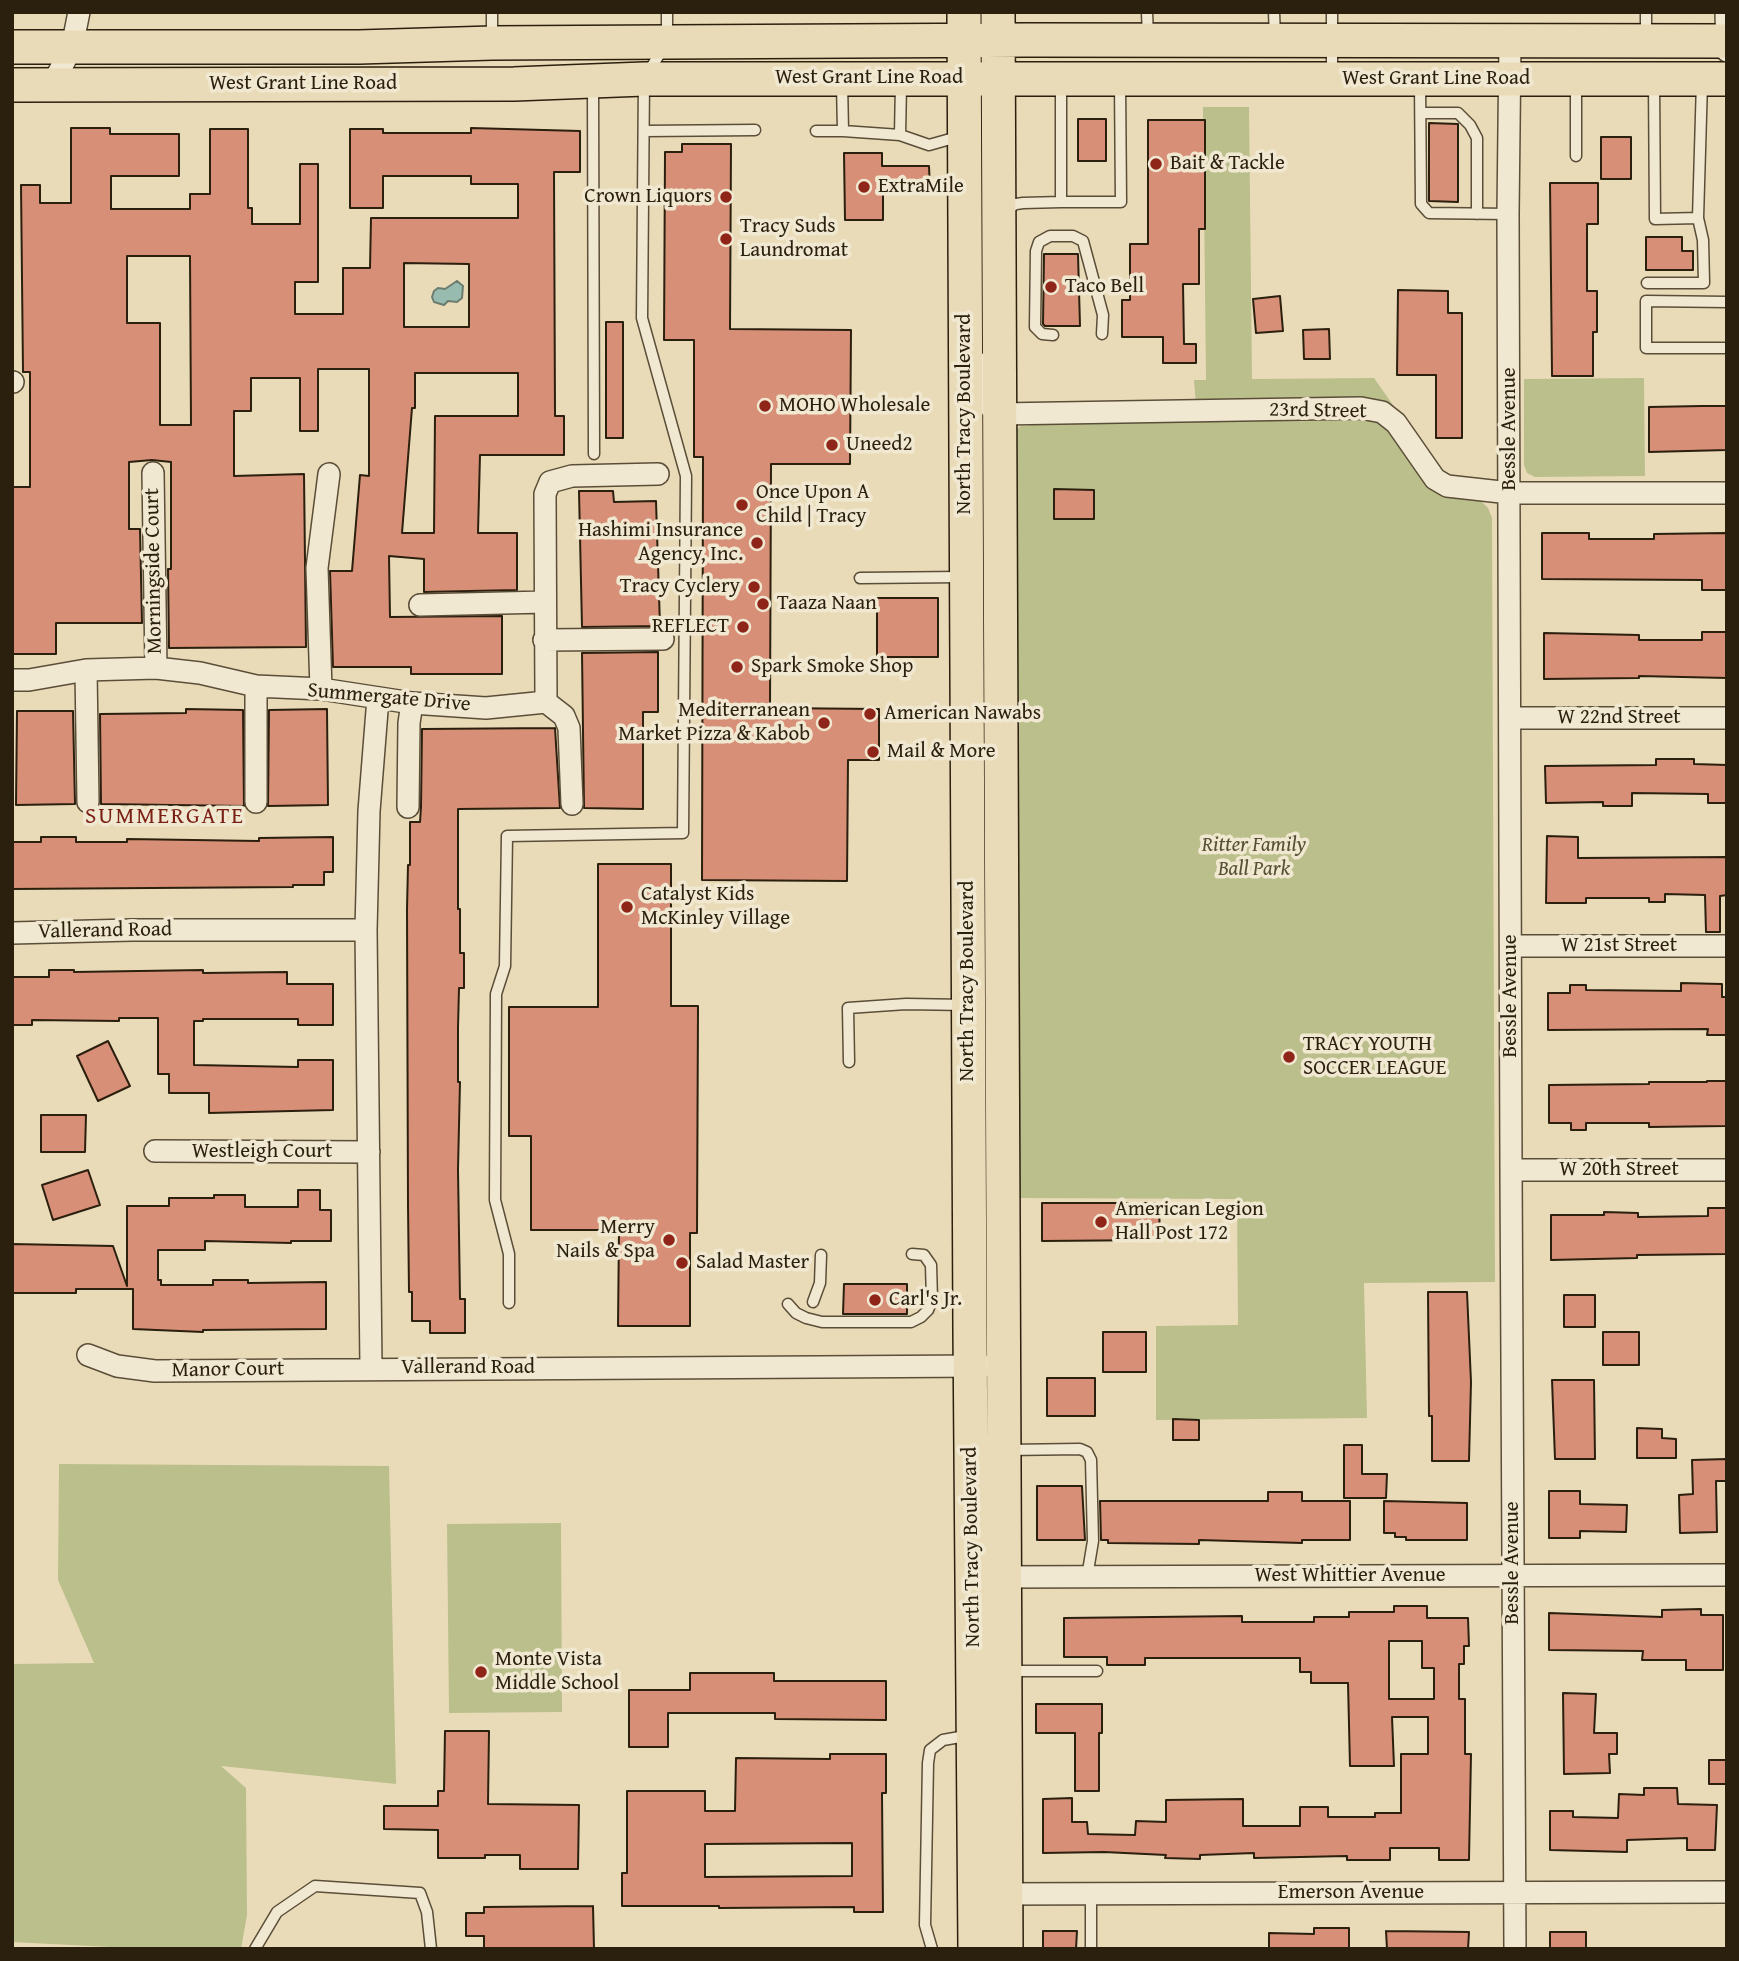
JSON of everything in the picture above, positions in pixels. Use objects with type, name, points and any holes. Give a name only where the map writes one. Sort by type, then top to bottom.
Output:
[{"type":"main road","name":"West Grant Line Road","points":[[12,47],[395,47],[492,28],[667,27],[1332,26],[1510,43],[1646,27],[1727,41]]},
{"type":"main road","name":"North Tracy Boulevard","points":[[964,27],[965,305],[973,582],[975,1011],[970,1366],[988,1577],[1004,1671],[990,1894],[975,1949]]},
{"type":"main road","name":"North Tracy Boulevard","points":[[998,27],[1004,1450],[988,1577],[974,1735],[990,1894],[1006,1949]]},
{"type":"main road","points":[[324,83],[333,70],[345,64],[376,58],[395,47]]},
{"type":"main road","name":"West Grant Line Road","points":[[12,85],[514,84],[643,79],[842,78],[1714,79]]},
{"type":"street","points":[[52,85],[72,47],[79,12]]},
{"type":"street","points":[[1726,12],[1727,53]]},
{"type":"street","name":"Bessle Avenue","points":[[1510,43],[1508,214],[1515,1949]]},
{"type":"street","points":[[965,305],[981,331],[982,393],[993,410],[1000,414]]},
{"type":"street","name":"23rd Street","points":[[1000,414],[1361,408],[1382,412],[1396,422],[1434,480],[1447,486],[1510,493],[1727,493]]},
{"type":"street","name":"Morningside Court","points":[[153,473],[156,668]]},
{"type":"street","points":[[321,689],[317,568],[329,474]]},
{"type":"street","points":[[572,804],[569,728],[564,716],[546,702],[545,494],[550,482],[572,476],[658,474]]},
{"type":"street","points":[[420,605],[545,602]]},
{"type":"street","points":[[544,640],[663,639]]},
{"type":"street","name":"Summergate Drive","points":[[12,680],[29,680],[86,670],[156,668],[200,673],[256,686],[321,689],[412,702],[486,708],[546,702]]},
{"type":"street","points":[[86,670],[88,802]]},
{"type":"street","points":[[256,686],[256,802]]},
{"type":"street","name":"Vallerand Road","points":[[378,698],[369,811],[366,930],[371,1368],[1004,1366]]},
{"type":"street","points":[[408,807],[409,723],[412,702]]},
{"type":"street","name":"W 22nd Street","points":[[1510,718],[1727,718]]},
{"type":"street","name":"Vallerand Road","points":[[12,933],[366,930]]},
{"type":"street","name":"W 21st Street","points":[[1511,946],[1727,946]]},
{"type":"street","name":"Westleigh Court","points":[[155,1151],[369,1152]]},
{"type":"street","name":"W 20th Street","points":[[1511,1170],[1727,1170]]},
{"type":"street","name":"Manor Court","points":[[88,1355],[117,1366],[155,1371],[371,1368]]},
{"type":"street","name":"West Whittier Avenue","points":[[988,1577],[1727,1576]]},
{"type":"street","name":"Emerson Avenue","points":[[990,1894],[1727,1892]]},
{"type":"lane","points":[[1332,26],[1332,80]]},
{"type":"lane","points":[[509,1303],[509,1254],[495,1200],[496,994],[505,966],[507,836],[682,832],[686,476],[642,318],[643,79],[667,27]]},
{"type":"lane","points":[[842,78],[843,131]]},
{"type":"lane","points":[[900,135],[901,78]]},
{"type":"lane","points":[[1061,79],[1061,202]]},
{"type":"lane","points":[[999,215],[1016,204],[1121,202],[1120,79]]},
{"type":"lane","points":[[1576,79],[1576,156]]},
{"type":"lane","points":[[1654,79],[1655,219],[1698,218]]},
{"type":"lane","points":[[1647,283],[1704,283],[1703,240],[1698,218],[1714,79]]},
{"type":"lane","points":[[593,80],[594,454]]},
{"type":"lane","points":[[1420,80],[1421,204],[1429,213],[1508,214]]},
{"type":"lane","points":[[1421,113],[1458,113],[1470,125],[1477,138],[1477,214]]},
{"type":"lane","points":[[644,131],[755,130]]},
{"type":"lane","points":[[816,131],[900,135],[929,145],[964,135]]},
{"type":"lane","points":[[1053,335],[1042,334],[1035,327],[1036,251],[1039,242],[1050,236],[1073,236],[1083,241],[1103,315],[1102,334]]},
{"type":"lane","points":[[1727,302],[1646,301],[1646,348],[1727,348]]},
{"type":"lane","points":[[860,578],[973,582]]},
{"type":"lane","points":[[987,701],[1001,751]]},
{"type":"lane","points":[[849,1062],[848,1008],[906,1004],[975,1011]]},
{"type":"lane","points":[[990,1162],[1003,1198]]},
{"type":"lane","points":[[788,1304],[796,1313],[822,1322],[911,1322],[928,1310],[932,1300],[931,1265],[924,1255],[912,1254]]},
{"type":"lane","points":[[813,1302],[820,1283],[821,1255]]},
{"type":"lane","points":[[1004,1450],[1080,1449],[1087,1452],[1091,1460],[1093,1541],[1087,1577]]},
{"type":"lane","points":[[1004,1671],[1097,1671]]},
{"type":"lane","points":[[932,1949],[925,1925],[930,1750],[943,1740],[974,1735]]},
{"type":"lane","points":[[255,1949],[277,1912],[315,1886],[420,1894],[427,1912],[431,1949]]},
{"type":"lane","points":[[1091,1894],[1091,1949]]},
{"type":"green space","name":"Ritter Family Ball Park","points":[[1203,107],[1249,107],[1252,379],[1374,378],[1436,466],[1469,496],[1481,501],[1492,518],[1495,1282],[1364,1283],[1367,1418],[1156,1420],[1156,1326],[1238,1325],[1237,1199],[1015,1198],[1014,431],[1021,426],[1029,426],[1030,402],[1196,405],[1194,380],[1206,380]]},
{"type":"green space","points":[[1644,378],[1645,476],[1535,477],[1527,473],[1524,465],[1524,379]]},
{"type":"green space","points":[[59,1464],[389,1466],[396,1784],[221,1766],[246,1788],[247,1915],[241,1949],[150,1949],[12,1942],[12,1664],[94,1663],[58,1580]]},
{"type":"green space","points":[[561,1523],[562,1712],[449,1713],[447,1524]]},
{"type":"water","points":[[457,281],[463,286],[462,298],[457,302],[448,301],[444,305],[434,302],[434,291],[438,288],[445,289]]},
{"type":"building","points":[[1078,119],[1106,119],[1106,161],[1078,161]]},
{"type":"building","points":[[1148,120],[1205,120],[1205,229],[1199,229],[1199,284],[1183,284],[1184,344],[1196,344],[1196,363],[1163,363],[1163,337],[1122,337],[1122,300],[1130,300],[1130,244],[1148,244]]},
{"type":"building","points":[[1429,123],[1458,124],[1458,202],[1429,201]]},
{"type":"building","points":[[71,128],[110,128],[110,134],[179,134],[179,176],[111,176],[111,209],[190,209],[190,194],[210,194],[210,129],[248,129],[248,208],[252,208],[252,224],[300,224],[300,164],[318,164],[318,282],[295,282],[295,314],[343,314],[343,268],[370,268],[371,218],[518,218],[518,184],[471,184],[471,176],[383,176],[383,208],[350,208],[350,129],[383,129],[383,133],[471,133],[471,128],[580,131],[580,172],[554,172],[555,416],[564,416],[564,455],[480,455],[478,533],[517,533],[517,590],[424,592],[424,559],[389,556],[390,617],[502,616],[502,674],[411,674],[411,667],[333,667],[330,571],[352,571],[360,475],[369,476],[369,369],[318,369],[318,431],[300,431],[300,378],[251,378],[251,411],[234,411],[234,476],[304,474],[306,647],[169,648],[171,462],[152,460],[129,462],[129,529],[140,529],[142,623],[56,623],[56,654],[12,654],[12,487],[30,487],[30,372],[23,372],[21,185],[40,185],[40,203],[71,203]],"holes":[[[127,256],[190,256],[191,425],[160,425],[160,323],[127,323]],[[404,263],[469,264],[469,327],[404,327]],[[415,373],[518,373],[518,416],[435,416],[434,533],[402,533],[412,408],[415,408]]]},
{"type":"building","points":[[1601,137],[1631,137],[1631,179],[1601,179]]},
{"type":"building","points":[[682,144],[731,144],[730,329],[851,330],[850,464],[771,464],[770,708],[879,709],[879,760],[848,760],[847,881],[702,880],[703,457],[694,457],[694,340],[664,340],[665,152],[682,152]]},
{"type":"building","name":"ExtraMile","points":[[844,153],[882,153],[882,166],[929,166],[930,189],[883,189],[883,220],[845,220]]},
{"type":"building","points":[[1550,183],[1598,183],[1598,224],[1587,224],[1587,291],[1597,291],[1593,376],[1552,376]]},
{"type":"building","points":[[1646,237],[1682,237],[1682,251],[1693,251],[1693,270],[1646,270]]},
{"type":"building","points":[[1044,254],[1078,254],[1080,326],[1043,324]]},
{"type":"building","points":[[1398,290],[1448,291],[1448,313],[1462,313],[1462,438],[1436,438],[1436,375],[1397,375]]},
{"type":"building","points":[[1280,296],[1283,331],[1256,333],[1253,299]]},
{"type":"building","points":[[606,322],[623,322],[623,438],[606,438]]},
{"type":"building","points":[[1329,329],[1330,359],[1304,359],[1303,330]]},
{"type":"building","points":[[1727,406],[1727,450],[1649,452],[1649,407]]},
{"type":"building","points":[[1054,489],[1094,490],[1094,519],[1054,519]]},
{"type":"building","points":[[579,491],[613,491],[614,502],[656,501],[660,626],[582,627]]},
{"type":"building","points":[[1542,533],[1589,533],[1589,539],[1654,539],[1654,534],[1727,533],[1727,590],[1702,590],[1702,580],[1542,579]]},
{"type":"building","points":[[877,598],[938,598],[938,657],[877,657]]},
{"type":"building","points":[[1702,632],[1727,632],[1727,678],[1639,676],[1544,679],[1544,633],[1639,635],[1639,640],[1702,640]]},
{"type":"building","points":[[658,652],[658,712],[643,712],[643,809],[584,808],[582,653]]},
{"type":"building","points":[[186,709],[243,710],[244,806],[101,804],[100,714],[186,713]]},
{"type":"building","points":[[327,709],[328,805],[268,806],[269,710]]},
{"type":"building","points":[[17,711],[73,711],[75,804],[16,805]]},
{"type":"building","points":[[555,728],[560,808],[458,809],[458,909],[460,953],[464,953],[464,988],[459,988],[458,1169],[460,1299],[465,1299],[465,1333],[430,1333],[430,1321],[412,1321],[412,1292],[409,1292],[408,865],[410,822],[420,822],[422,729]]},
{"type":"building","points":[[1656,759],[1694,759],[1694,764],[1727,765],[1727,803],[1708,803],[1708,794],[1632,793],[1632,806],[1603,806],[1603,802],[1546,803],[1545,766],[1656,765]]},
{"type":"building","points":[[1547,836],[1578,837],[1578,858],[1727,857],[1727,895],[1720,896],[1720,932],[1706,932],[1705,895],[1665,894],[1665,902],[1649,902],[1649,898],[1586,898],[1586,903],[1546,903]]},
{"type":"building","points":[[41,837],[76,837],[76,842],[127,842],[127,839],[259,841],[259,838],[333,837],[333,872],[324,872],[324,885],[293,887],[12,889],[12,842],[41,842]]},
{"type":"building","points":[[598,864],[671,864],[671,1006],[698,1006],[697,1233],[690,1233],[690,1326],[618,1326],[619,1230],[531,1230],[531,1136],[509,1136],[509,1007],[598,1007]]},
{"type":"building","points":[[49,970],[287,972],[287,984],[333,984],[333,1025],[298,1025],[298,1019],[194,1021],[194,1065],[298,1067],[298,1060],[333,1060],[333,1110],[209,1113],[209,1093],[169,1093],[169,1074],[158,1074],[158,1018],[119,1018],[119,1021],[32,1020],[32,1025],[12,1025],[12,977],[49,977]]},
{"type":"building","points":[[1681,983],[1722,984],[1722,997],[1727,997],[1727,1035],[1707,1035],[1708,1029],[1548,1030],[1548,993],[1570,993],[1570,985],[1586,985],[1586,990],[1681,991]]},
{"type":"building","points":[[108,1041],[130,1086],[98,1101],[77,1056]]},
{"type":"building","points":[[1727,1081],[1727,1126],[1649,1127],[1649,1123],[1586,1123],[1586,1130],[1571,1130],[1571,1123],[1549,1123],[1549,1085]]},
{"type":"building","points":[[41,1115],[86,1115],[85,1152],[41,1152]]},
{"type":"building","points":[[88,1170],[100,1205],[53,1220],[42,1185]]},
{"type":"building","points":[[298,1190],[320,1190],[320,1210],[331,1210],[331,1241],[205,1241],[205,1250],[158,1250],[158,1280],[161,1280],[161,1285],[213,1285],[213,1280],[248,1280],[248,1283],[326,1282],[326,1329],[203,1332],[133,1329],[133,1289],[76,1289],[76,1293],[12,1293],[12,1244],[113,1246],[127,1286],[127,1206],[169,1206],[169,1198],[245,1195],[245,1207],[298,1207]]},
{"type":"building","name":"American Legion Hall Post 172","points":[[1042,1203],[1159,1203],[1160,1240],[1042,1241]]},
{"type":"building","points":[[1708,1208],[1727,1208],[1727,1254],[1551,1260],[1551,1215],[1604,1215],[1604,1212],[1638,1213],[1638,1217],[1708,1216]]},
{"type":"building","name":"Carl's Jr.","points":[[844,1284],[907,1284],[907,1314],[843,1314]]},
{"type":"building","points":[[1428,1292],[1467,1292],[1471,1382],[1469,1461],[1432,1461]]},
{"type":"building","points":[[1564,1295],[1595,1295],[1595,1327],[1564,1327]]},
{"type":"building","points":[[1103,1332],[1146,1332],[1146,1372],[1103,1372]]},
{"type":"building","points":[[1603,1332],[1639,1332],[1639,1365],[1603,1365]]},
{"type":"building","points":[[1047,1378],[1095,1378],[1095,1416],[1047,1416]]},
{"type":"building","points":[[1552,1380],[1594,1380],[1595,1459],[1555,1459]]},
{"type":"building","points":[[1173,1419],[1199,1420],[1199,1440],[1173,1440]]},
{"type":"building","points":[[1637,1428],[1662,1429],[1662,1438],[1676,1439],[1676,1458],[1637,1458]]},
{"type":"building","points":[[1344,1445],[1362,1445],[1362,1474],[1387,1474],[1386,1498],[1344,1498]]},
{"type":"building","points":[[1727,1459],[1727,1481],[1716,1481],[1717,1532],[1680,1533],[1679,1495],[1693,1494],[1692,1460]]},
{"type":"building","points":[[1037,1486],[1082,1486],[1085,1540],[1037,1540]]},
{"type":"building","points":[[1549,1491],[1580,1491],[1580,1504],[1627,1505],[1626,1532],[1580,1531],[1580,1538],[1549,1538]]},
{"type":"building","points":[[1268,1492],[1302,1492],[1302,1501],[1350,1501],[1350,1540],[1302,1540],[1302,1543],[1199,1540],[1199,1544],[1108,1543],[1108,1540],[1101,1540],[1100,1501],[1268,1501]]},
{"type":"building","points":[[1384,1501],[1467,1503],[1467,1540],[1406,1540],[1406,1537],[1395,1537],[1395,1533],[1384,1533]]},
{"type":"building","points":[[1394,1606],[1427,1606],[1427,1618],[1468,1618],[1469,1646],[1464,1646],[1464,1664],[1459,1664],[1459,1699],[1465,1699],[1465,1754],[1471,1754],[1469,1860],[1439,1860],[1439,1848],[1390,1848],[1390,1860],[1347,1860],[1347,1856],[1254,1858],[1254,1853],[1200,1855],[1200,1859],[1104,1852],[1043,1853],[1043,1799],[1072,1798],[1072,1822],[1087,1822],[1088,1834],[1135,1835],[1136,1821],[1166,1822],[1166,1800],[1243,1799],[1243,1826],[1300,1826],[1300,1807],[1328,1807],[1328,1817],[1375,1817],[1375,1813],[1401,1813],[1401,1754],[1428,1754],[1428,1717],[1392,1717],[1394,1766],[1350,1766],[1348,1683],[1311,1683],[1311,1672],[1300,1672],[1300,1658],[1145,1658],[1145,1665],[1107,1665],[1107,1657],[1064,1657],[1064,1618],[1242,1616],[1242,1622],[1314,1622],[1314,1617],[1349,1617],[1349,1612],[1394,1612]],"holes":[[[1389,1641],[1422,1641],[1422,1668],[1434,1668],[1434,1699],[1389,1699]]]},
{"type":"building","points":[[1701,1609],[1701,1615],[1723,1615],[1723,1670],[1686,1670],[1686,1660],[1642,1660],[1643,1651],[1549,1650],[1549,1613],[1662,1617],[1662,1610]]},
{"type":"building","points":[[690,1673],[774,1673],[774,1681],[886,1681],[886,1720],[775,1719],[775,1713],[668,1713],[668,1747],[629,1747],[629,1690],[690,1690]]},
{"type":"building","points":[[1563,1693],[1596,1694],[1594,1733],[1617,1733],[1617,1754],[1609,1754],[1610,1773],[1564,1774]]},
{"type":"building","points":[[1036,1704],[1102,1704],[1099,1791],[1075,1791],[1075,1733],[1036,1733]]},
{"type":"building","points":[[445,1731],[489,1731],[488,1804],[579,1805],[578,1869],[520,1869],[520,1855],[438,1858],[438,1830],[384,1829],[384,1806],[438,1806],[438,1791],[444,1791]]},
{"type":"building","points":[[830,1754],[886,1754],[886,1793],[882,1793],[883,1912],[854,1912],[854,1907],[622,1906],[622,1873],[627,1873],[627,1791],[705,1791],[705,1811],[735,1811],[736,1758],[830,1759]],"holes":[[[852,1843],[852,1876],[705,1877],[705,1844]]]},
{"type":"building","points":[[1709,1760],[1727,1760],[1727,1784],[1709,1784]]},
{"type":"building","points":[[1644,1788],[1677,1788],[1678,1804],[1717,1805],[1715,1850],[1687,1850],[1687,1838],[1627,1840],[1627,1852],[1550,1850],[1550,1811],[1573,1811],[1573,1817],[1618,1818],[1619,1794],[1644,1795]]},
{"type":"building","points":[[593,1906],[594,1949],[484,1949],[484,1936],[466,1936],[466,1913],[484,1913],[484,1907]]},
{"type":"building","points":[[1314,1928],[1349,1928],[1349,1949],[1269,1949],[1269,1933],[1314,1934]]},
{"type":"building","points":[[1043,1931],[1077,1931],[1076,1949],[1043,1949]]},
{"type":"building","points":[[1386,1931],[1469,1932],[1468,1949],[1387,1949]]},
{"type":"building","points":[[1550,1932],[1586,1932],[1586,1949],[1550,1949]]},
{"type":"place","name":"Bait & Tackle","points":[[1156,164]]},
{"type":"place","name":"ExtraMile","points":[[864,187]]},
{"type":"place","name":"Crown Liquors","points":[[726,197]]},
{"type":"place","name":"Tracy Suds Laundromat","points":[[726,239]]},
{"type":"place","name":"Taco Bell","points":[[1051,287]]},
{"type":"place","name":"MOHO Wholesale","points":[[765,406]]},
{"type":"place","name":"Uneed2","points":[[832,445]]},
{"type":"place","name":"Once Upon A Child | Tracy","points":[[742,505]]},
{"type":"place","name":"Hashimi Insurance Agency, Inc.","points":[[757,543]]},
{"type":"place","name":"Tracy Cyclery","points":[[754,587]]},
{"type":"place","name":"Taaza Naan","points":[[763,604]]},
{"type":"place","name":"REFLECT","points":[[743,627]]},
{"type":"place","name":"Spark Smoke Shop","points":[[737,667]]},
{"type":"place","name":"American Nawabs","points":[[870,714]]},
{"type":"place","name":"Mediterranean Market Pizza & Kabob","points":[[824,723]]},
{"type":"place","name":"Mail & More","points":[[873,752]]},
{"type":"place","name":"Catalyst Kids McKinley Village","points":[[627,907]]},
{"type":"place","name":"TRACY YOUTH SOCCER LEAGUE","points":[[1289,1057]]},
{"type":"place","name":"American Legion Hall Post 172","points":[[1101,1222]]},
{"type":"place","name":"Merry Nails & Spa","points":[[669,1240]]},
{"type":"place","name":"Salad Master","points":[[682,1263]]},
{"type":"place","name":"Carl's Jr.","points":[[875,1300]]},
{"type":"place","name":"Monte Vista Middle School","points":[[481,1672]]},
{"type":"district","name":"SUMMERGATE","points":[[165,817]]}]
